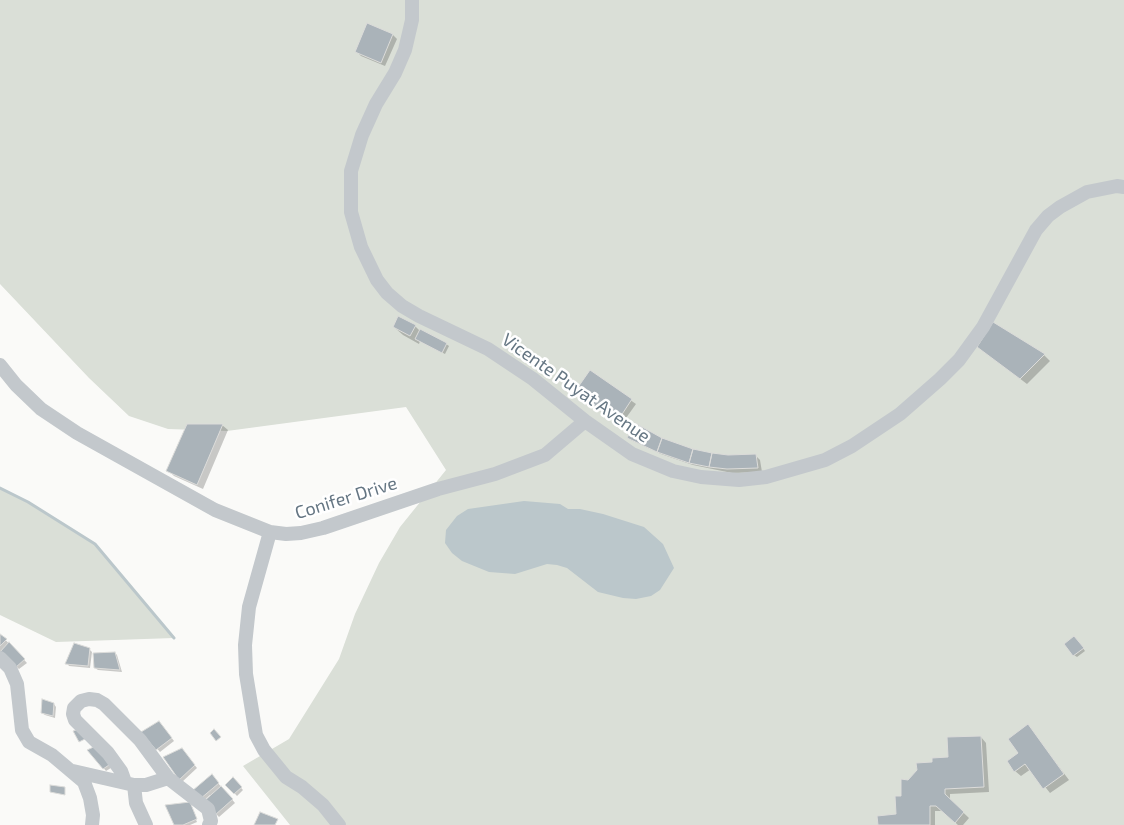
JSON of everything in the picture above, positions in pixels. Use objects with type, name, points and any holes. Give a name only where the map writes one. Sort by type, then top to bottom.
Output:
[{"type":"street","name":"Vicente Puyat Avenue","points":[[412,0],[412,20],[405,50],[395,73],[376,104],[362,135],[351,171],[351,212],[361,248],[377,280],[387,293],[402,306],[488,349],[511,363],[585,421],[632,454],[673,471],[701,477],[739,480],[766,477],[825,460],[852,446],[900,414],[959,360],[983,327],[1036,230],[1048,216],[1087,192],[1117,186],[1124,187]]},
{"type":"street","name":"Conifer Drive","points":[[0,365],[16,385],[41,409],[76,433],[215,510],[270,532],[286,534],[323,528],[438,489],[495,474],[545,455],[585,421]]},
{"type":"street","points":[[270,532],[249,607],[246,645],[246,674],[256,735],[264,750],[286,777],[302,786],[323,805],[339,825]]},
{"type":"street","points":[[0,658],[10,668],[17,684],[22,730],[29,742],[52,755],[84,782],[90,798],[93,815],[92,825]]},
{"type":"street","points":[[146,825],[130,784],[108,753],[75,720],[74,708],[81,701],[89,699],[104,704],[140,740],[168,778],[208,809],[211,821],[209,825]]},
{"type":"street","points":[[72,771],[130,784],[146,785],[168,778]]},
{"type":"shaded area","points":[[0,0],[1124,0],[1124,825],[290,825],[243,766],[289,739],[339,659],[355,614],[379,563],[400,527],[446,470],[406,407],[227,431],[168,429],[129,416],[89,378],[0,284]]},
{"type":"shaded area","points":[[0,488],[28,502],[95,544],[174,638],[56,642],[0,615]]},
{"type":"shaded area","points":[[524,501],[560,504],[568,509],[580,509],[603,514],[644,527],[663,544],[674,568],[660,590],[651,596],[636,599],[623,598],[598,592],[567,568],[557,565],[547,564],[515,574],[489,572],[462,561],[452,553],[445,543],[446,530],[457,516],[468,509]]},
{"type":"building","points":[[367,23],[393,34],[381,63],[355,52]]},
{"type":"building","points":[[398,316],[416,325],[410,336],[393,327]]},
{"type":"building","points":[[993,322],[1045,354],[1020,379],[977,347]]},
{"type":"building","points":[[420,329],[447,343],[442,353],[415,339]]},
{"type":"building","points":[[590,370],[632,399],[617,422],[574,393]]},
{"type":"building","points":[[635,423],[662,438],[657,452],[627,438]]},
{"type":"building","points":[[187,424],[223,424],[197,485],[166,471]]},
{"type":"building","points":[[662,438],[693,449],[689,463],[657,452]]},
{"type":"building","points":[[693,449],[712,453],[709,467],[689,463]]},
{"type":"building","points":[[712,453],[728,455],[756,454],[758,468],[727,469],[709,467]]},
{"type":"building","points":[[0,634],[7,639],[0,646]]},
{"type":"building","points":[[1074,636],[1084,648],[1073,656],[1064,644]]},
{"type":"building","points":[[9,642],[25,659],[15,668],[0,652]]},
{"type":"building","points":[[74,643],[90,648],[88,666],[65,664]]},
{"type":"building","points":[[115,652],[120,670],[94,668],[93,653]]},
{"type":"building","points":[[42,699],[54,703],[53,716],[41,713]]},
{"type":"building","points":[[159,721],[172,738],[156,750],[141,732]]},
{"type":"building","points":[[1028,724],[1064,774],[1043,789],[1025,764],[1014,772],[1007,761],[1018,753],[1008,739]]},
{"type":"building","points":[[80,729],[85,739],[79,742],[73,731]]},
{"type":"building","points":[[214,729],[221,737],[216,741],[210,733]]},
{"type":"building","points":[[981,736],[984,787],[945,789],[945,794],[964,812],[955,823],[936,806],[930,806],[930,825],[878,825],[877,816],[896,814],[895,796],[901,796],[901,779],[908,780],[917,770],[916,763],[932,762],[932,758],[948,757],[947,737]]},
{"type":"building","points":[[98,745],[112,763],[103,769],[87,750]]},
{"type":"building","points":[[182,748],[195,765],[179,780],[163,757]]},
{"type":"building","points":[[212,774],[219,783],[200,799],[192,791]]},
{"type":"building","points":[[233,777],[242,787],[234,794],[225,785]]},
{"type":"building","points":[[50,785],[65,787],[65,795],[50,792]]},
{"type":"building","points":[[221,786],[233,799],[215,815],[203,802]]},
{"type":"building","points":[[190,802],[197,819],[183,825],[174,825],[165,805]]},
{"type":"building","points":[[260,812],[278,819],[275,825],[254,825]]},
{"type":"waterway","points":[[0,488],[28,502],[95,544],[174,638]]}]
